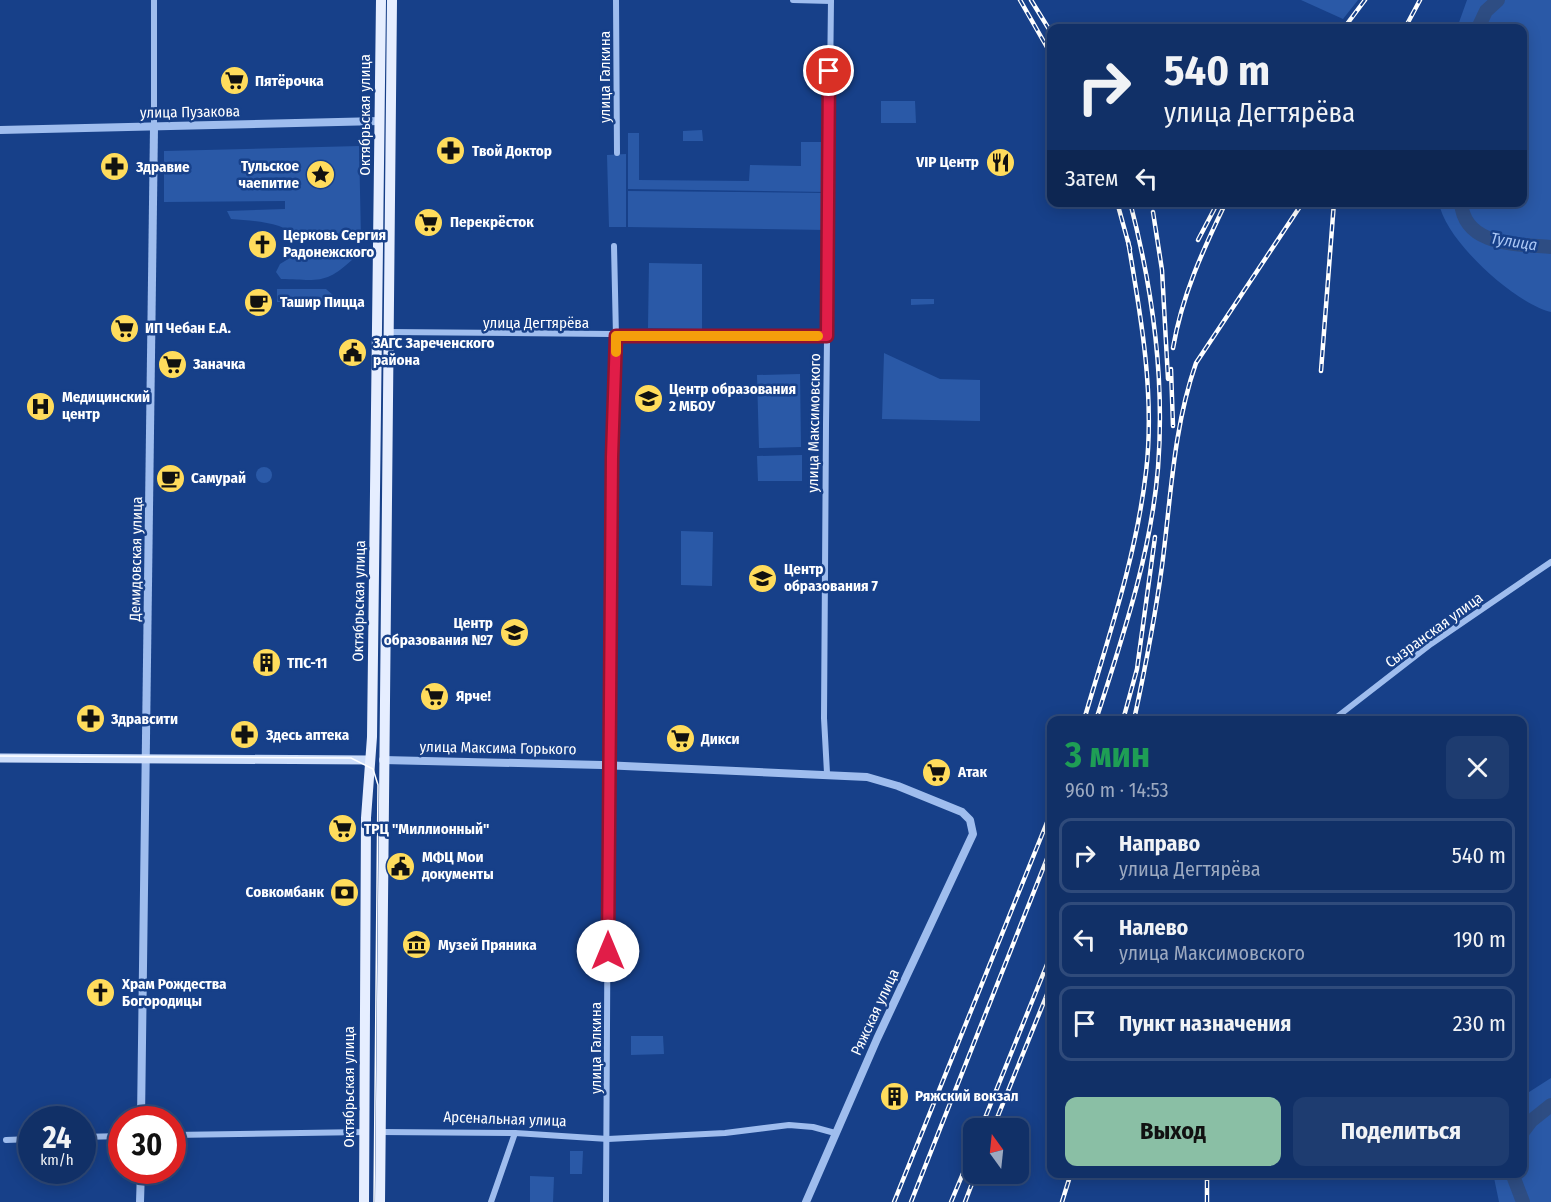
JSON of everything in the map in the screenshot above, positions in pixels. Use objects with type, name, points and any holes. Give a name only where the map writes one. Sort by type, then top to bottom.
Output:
[{"type":"main road","name":"Октябрьская улица","points":[[381,0],[386,121]]},
{"type":"main road","name":"Октябрьская улица","points":[[364,1202],[366,818],[370,760],[385,142],[392,0]]},
{"type":"main road","name":"Октябрьская улица","points":[[380,1202],[389,332],[385,142]]},
{"type":"main road","name":"улица Максима Горького","points":[[0,758],[383,760]]},
{"type":"main road","name":"Арсенальная улица","points":[[364,1132],[380,1132]]},
{"type":"street","name":"Демидовская улица","points":[[141,1106],[154,0]]},
{"type":"street","name":"улица Галкина","points":[[616,0],[617,153]]},
{"type":"street","points":[[793,0],[831,0]]},
{"type":"street","name":"улица Максимовского","points":[[827,773],[824,718],[831,0]]},
{"type":"street","name":"улица Пузакова","points":[[0,130],[386,121]]},
{"type":"street","name":"улица Галкина","points":[[606,1202],[612,468],[616,336],[614,246]]},
{"type":"street","name":"улица Дегтярёва","points":[[389,332],[616,336],[827,336]]},
{"type":"street","name":"Сызранская улица","points":[[1338,716],[1431,644],[1551,562]]},
{"type":"street","name":"улица Максима Горького","points":[[383,760],[827,773],[878,780],[962,813],[970,820],[973,834]]},
{"type":"street","name":"Ряжская улица","points":[[806,1202],[835,1133],[973,834]]},
{"type":"street","name":"Арсенальная улица","points":[[380,1132],[515,1133],[608,1139],[705,1134],[789,1125],[813,1127],[835,1133]]},
{"type":"street","name":"Арсенальная улица","points":[[186,1135],[364,1132]]},
{"type":"street","points":[[491,1202],[515,1133]]},
{"type":"street","points":[[6,1140],[18,1140]]},
{"type":"street","points":[[140,1202],[141,1184]]},
{"type":"shaded area","points":[[1301,0],[1358,0],[1343,19]]},
{"type":"shaded area","points":[[1467,0],[1551,0],[1551,312],[1519,296],[1483,268],[1454,234],[1440,207],[1527,207],[1527,24],[1458,24]]},
{"type":"shaded area","points":[[881,101],[915,101],[916,123],[881,123]]},
{"type":"shaded area","points":[[702,130],[703,141],[683,141],[683,131]]},
{"type":"shaded area","points":[[628,133],[639,133],[639,180],[749,181],[750,165],[801,166],[801,142],[827,142],[826,192],[628,189]]},
{"type":"shaded area","points":[[359,146],[361,237],[300,239],[277,225],[231,219],[227,211],[285,209],[285,201],[164,202],[164,151]]},
{"type":"shaded area","points":[[626,154],[626,227],[609,227],[607,155]]},
{"type":"shaded area","points":[[628,191],[826,193],[826,230],[628,227]]},
{"type":"shaded area","points":[[308,247],[347,251],[355,257],[329,277],[313,280],[281,279],[276,272],[280,264]]},
{"type":"shaded area","points":[[649,263],[702,264],[702,329],[648,328]]},
{"type":"shaded area","points":[[277,289],[326,289],[334,296],[321,302],[277,302]]},
{"type":"shaded area","points":[[911,299],[934,299],[934,304],[911,305]]},
{"type":"shaded area","points":[[884,353],[940,379],[980,380],[980,421],[882,419]]},
{"type":"shaded area","points":[[800,374],[801,447],[759,448],[757,375]]},
{"type":"shaded area","points":[[802,455],[802,481],[758,481],[757,456]]},
{"type":"shaded area","points":[[264,467],[270,469],[272,475],[270,481],[264,483],[258,481],[256,475],[258,469]]},
{"type":"shaded area","points":[[681,531],[713,532],[712,586],[681,585]]},
{"type":"shaded area","points":[[631,1036],[663,1036],[664,1054],[631,1055]]},
{"type":"shaded area","points":[[1551,1078],[1551,1202],[1499,1202],[1494,1178],[1527,1178],[1527,1093]]},
{"type":"shaded area","points":[[570,1151],[583,1151],[582,1174],[570,1174]]},
{"type":"shaded area","points":[[530,1176],[554,1177],[553,1202],[530,1202]]},
{"type":"waterway","name":"Тулица","points":[[1480,24],[1486,11],[1498,0]]},
{"type":"waterway","name":"Тулица","points":[[1462,207],[1464,217],[1472,228],[1482,235],[1509,243],[1551,247]]},
{"type":"waterway","name":"Тулица","points":[[1527,1126],[1551,1105]]},
{"type":"waterway","name":"Тулица","points":[[1514,1178],[1523,1202]]},
{"type":"tram line","points":[[0,756],[351,758],[373,769],[378,785],[374,1202]]},
{"type":"railway","points":[[1020,0],[1047,47]]},
{"type":"railway","points":[[1031,0],[1047,26]]},
{"type":"railway","points":[[1347,24],[1365,0]]},
{"type":"railway","points":[[1407,24],[1420,0]]},
{"type":"railway","points":[[1118,207],[1130,249]]},
{"type":"railway","points":[[1097,716],[1142,564],[1158,468],[1160,401],[1155,334],[1145,268],[1131,207]]},
{"type":"railway","points":[[1198,240],[1215,207]]},
{"type":"railway","points":[[1173,348],[1188,291],[1201,255],[1224,207]]},
{"type":"railway","points":[[1135,716],[1150,643],[1182,413],[1196,363],[1300,207]]},
{"type":"railway","points":[[1321,371],[1334,207]]},
{"type":"railway","points":[[1153,212],[1162,270],[1168,379]]},
{"type":"railway","points":[[1085,716],[1128,567],[1146,472],[1148,385],[1142,327],[1128,241]]},
{"type":"railway","points":[[1171,369],[1173,426]]},
{"type":"railway","points":[[1124,716],[1137,669],[1155,537]]},
{"type":"railway","points":[[894,1202],[1047,822]]},
{"type":"railway","points":[[911,1202],[1047,859]]},
{"type":"railway","points":[[985,1118],[1047,964]]},
{"type":"railway","points":[[997,1118],[1047,994]]},
{"type":"railway","points":[[951,1202],[963,1173]]},
{"type":"railway","points":[[1062,1202],[1069,1178]]},
{"type":"railway","points":[[1207,1178],[1207,1202]]},
{"type":"railway","points":[[965,1202],[972,1184]]},
{"type":"slow traffic","points":[[616,352],[616,336],[818,336]]},
{"type":"place","name":"Пятёрочка","points":[[234,81]]},
{"type":"place","name":"Твой Доктор","points":[[451,151]]},
{"type":"place","name":"VIP Центр","points":[[1000,162]]},
{"type":"place","name":"Здравие","points":[[115,167]]},
{"type":"place","name":"Тульское чаепитие","points":[[320,175]]},
{"type":"place","name":"Перекрёсток","points":[[429,222]]},
{"type":"place","name":"Церковь Сергия Радонежского","points":[[262,244]]},
{"type":"place","name":"Ташир Пицца","points":[[259,302]]},
{"type":"place","name":"ИП Чебан Е.А.","points":[[124,328]]},
{"type":"place","name":"ЗАГС Зареченского района","points":[[352,352]]},
{"type":"place","name":"Заначка","points":[[172,364]]},
{"type":"place","name":"Центр образования 2 МБОУ","points":[[648,398]]},
{"type":"place","name":"Медицинский центр","points":[[41,406]]},
{"type":"place","name":"Самурай","points":[[170,478]]},
{"type":"place","name":"Центр образования 7","points":[[763,578]]},
{"type":"place","name":"Центр образования №7","points":[[514,632]]},
{"type":"place","name":"ТПС-11","points":[[266,663]]},
{"type":"place","name":"Ярче!","points":[[435,696]]},
{"type":"place","name":"Здравсити","points":[[90,719]]},
{"type":"place","name":"Здесь аптека","points":[[245,735]]},
{"type":"place","name":"Дикси","points":[[680,739]]},
{"type":"place","name":"Атак","points":[[937,772]]},
{"type":"place","name":"ТРЦ \"Миллионный\"","points":[[343,829]]},
{"type":"place","name":"МФЦ Мои документы","points":[[401,866]]},
{"type":"place","name":"Совкомбанк","points":[[345,892]]},
{"type":"place","name":"Музей Пряника","points":[[417,945]]},
{"type":"place","name":"Храм Рождества Богородицы","points":[[101,993]]},
{"type":"place","name":"Ряжский вокзал","points":[[894,1096]]},
{"type":"route","points":[[608,951],[608,838],[611,765],[609,672],[616,336],[827,336],[829,71]]}]
